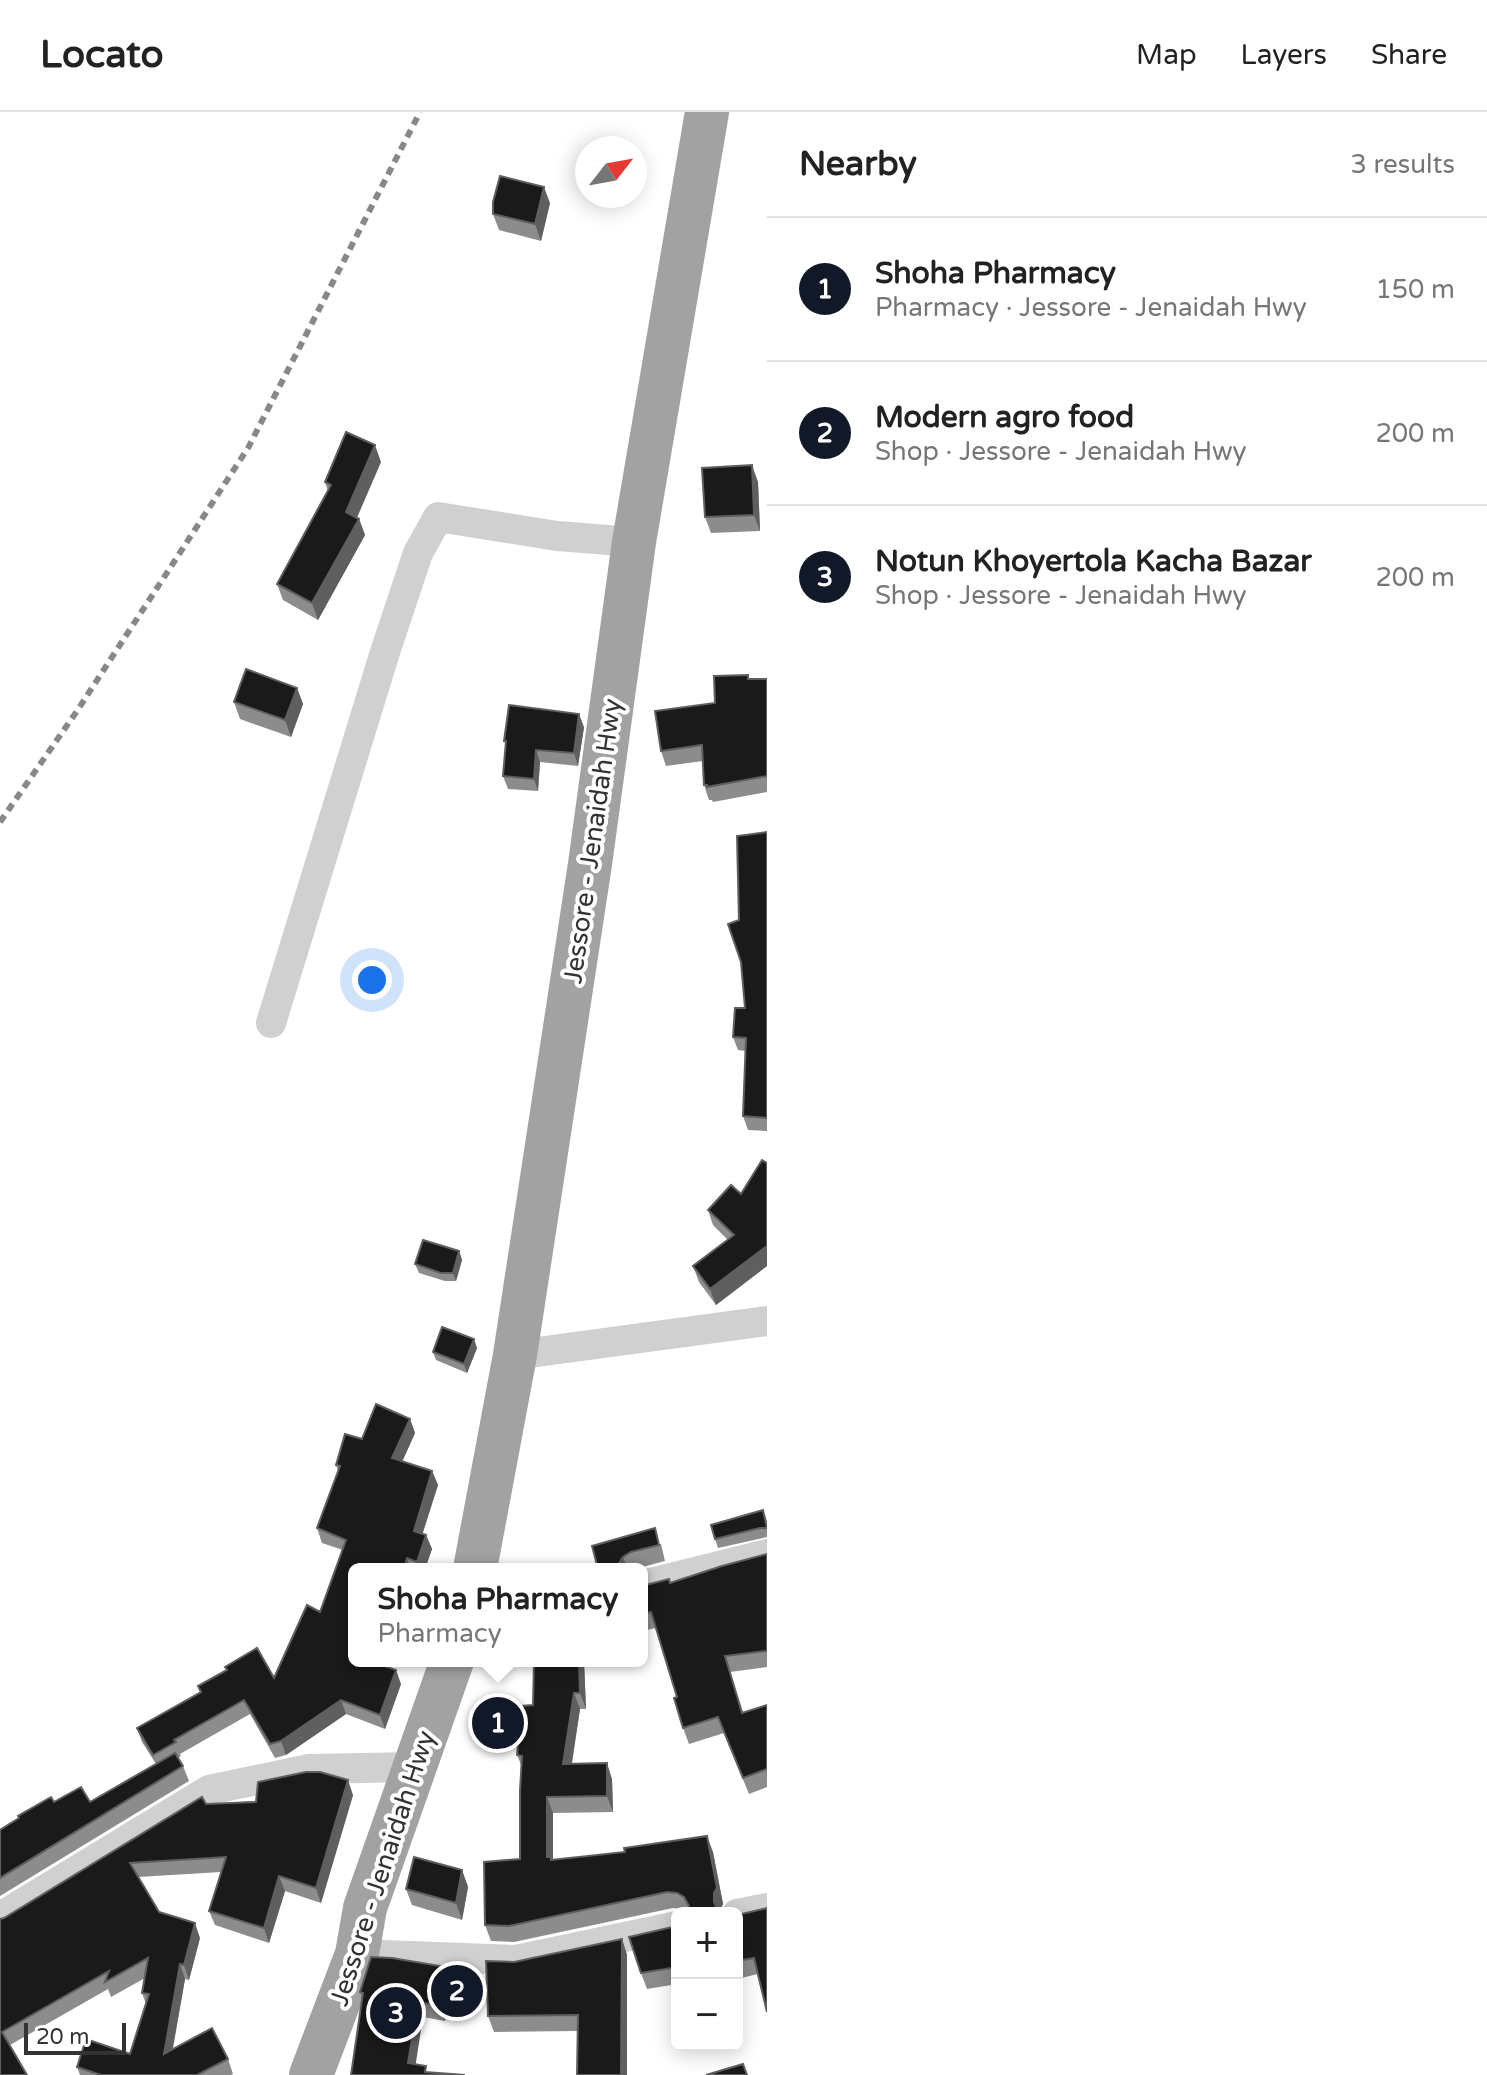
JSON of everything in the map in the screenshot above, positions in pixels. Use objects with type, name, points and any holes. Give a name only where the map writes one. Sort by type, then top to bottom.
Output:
[{"type":"highway","name":"Jessore - Jenaidah Hwy","points":[[476,1563],[515,1355],[590,864],[634,542],[707,112]]},
{"type":"highway","name":"Jessore - Jenaidah Hwy","points":[[311,2075],[357,1954],[365,1908],[450,1667]]},
{"type":"street","points":[[271,1023],[389,638],[418,553],[438,517],[557,536],[634,542]]},
{"type":"street","points":[[515,1355],[767,1321]]},
{"type":"street","points":[[648,1584],[767,1554]]},
{"type":"street","points":[[0,1917],[209,1790],[309,1769],[415,1767]]},
{"type":"street","points":[[743,1913],[767,1908]]},
{"type":"street","points":[[357,1954],[516,1960],[671,1927]]},
{"type":"building","points":[[500,176],[544,187],[535,224],[493,214]]},
{"type":"building","points":[[346,432],[375,445],[346,512],[359,519],[312,603],[277,584],[331,485],[325,482]]},
{"type":"building","points":[[752,465],[754,515],[705,517],[702,468]]},
{"type":"building","points":[[246,669],[297,688],[285,720],[234,702]]},
{"type":"building","points":[[748,675],[748,679],[767,679],[767,776],[707,787],[704,785],[702,745],[661,751],[655,711],[715,703],[714,676]]},
{"type":"building","points":[[509,705],[579,714],[574,753],[536,750],[534,779],[503,776]]},
{"type":"building","points":[[767,832],[767,1118],[743,1116],[746,1038],[733,1037],[735,1008],[745,1008],[741,962],[728,924],[739,920],[737,836]]},
{"type":"building","points":[[762,1160],[767,1163],[767,1246],[710,1289],[693,1266],[734,1235],[708,1210],[731,1185],[741,1194]]},
{"type":"building","points":[[423,1240],[459,1251],[453,1273],[441,1273],[415,1264]]},
{"type":"building","points":[[442,1327],[474,1339],[464,1364],[433,1352]]},
{"type":"building","points":[[376,1404],[410,1419],[392,1458],[432,1471],[414,1531],[426,1535],[417,1562],[407,1558],[406,1563],[348,1563],[348,1667],[387,1667],[396,1670],[380,1715],[341,1700],[281,1741],[270,1744],[244,1700],[153,1755],[137,1728],[201,1692],[198,1686],[257,1648],[274,1678],[307,1605],[320,1612],[346,1540],[317,1528],[340,1466],[336,1465],[345,1434],[362,1439]]},
{"type":"building","points":[[763,1510],[767,1528],[715,1539],[711,1525]]},
{"type":"building","points":[[655,1528],[659,1545],[631,1552],[619,1563],[596,1563],[592,1546]]},
{"type":"building","points":[[767,1554],[767,1651],[725,1656],[742,1713],[767,1705],[767,1769],[743,1778],[718,1717],[683,1728],[674,1698],[677,1697],[651,1612],[648,1613],[648,1584],[669,1579],[670,1583]]},
{"type":"building","points":[[534,1667],[579,1667],[580,1693],[574,1693],[563,1764],[607,1763],[607,1796],[547,1797],[547,1857],[551,1860],[625,1852],[624,1848],[707,1836],[717,1888],[714,1893],[716,1907],[689,1907],[684,1897],[667,1892],[509,1926],[485,1925],[484,1862],[520,1859],[522,1756],[517,1755],[521,1706],[533,1705]]},
{"type":"building","points":[[175,1753],[183,1766],[0,1878],[0,1830],[18,1816],[51,1797],[54,1802],[81,1787],[90,1802]]},
{"type":"building","points":[[320,1772],[348,1780],[316,1888],[279,1876],[264,1928],[209,1911],[226,1857],[130,1863],[159,1912],[195,1923],[184,1965],[180,1964],[164,2054],[212,2028],[228,2059],[197,2075],[101,2075],[77,2067],[86,2039],[130,2054],[149,1994],[142,1993],[148,1958],[105,1982],[109,1971],[2,2032],[27,2075],[0,2075],[0,1919],[202,1797],[206,1804],[256,1802],[258,1782]]},
{"type":"building","points":[[414,1857],[462,1870],[456,1903],[406,1889]]},
{"type":"building","points":[[767,1908],[767,2012],[754,1958],[743,1960],[743,1914]]},
{"type":"building","points":[[671,1927],[671,1968],[641,1973],[629,1937]]},
{"type":"building","points":[[622,1939],[621,2075],[577,2075],[578,2015],[488,2016],[486,1961],[514,1962]]},
{"type":"building","points":[[371,1957],[446,1967],[440,2005],[418,2002],[408,2063],[426,2066],[425,2072],[465,2075],[351,2075],[363,1993],[360,1992]]},
{"type":"building","points":[[743,2064],[747,2075],[706,2075]]},
{"type":"railway","points":[[0,822],[77,711],[248,448],[420,112]]},
{"type":"place","name":"Shoha Pharmacy","points":[[498,1723]]},
{"type":"place","name":"Modern agro food","points":[[457,1991]]},
{"type":"place","name":"Notun Khoyertola Kacha Bazar","points":[[396,2013]]}]
